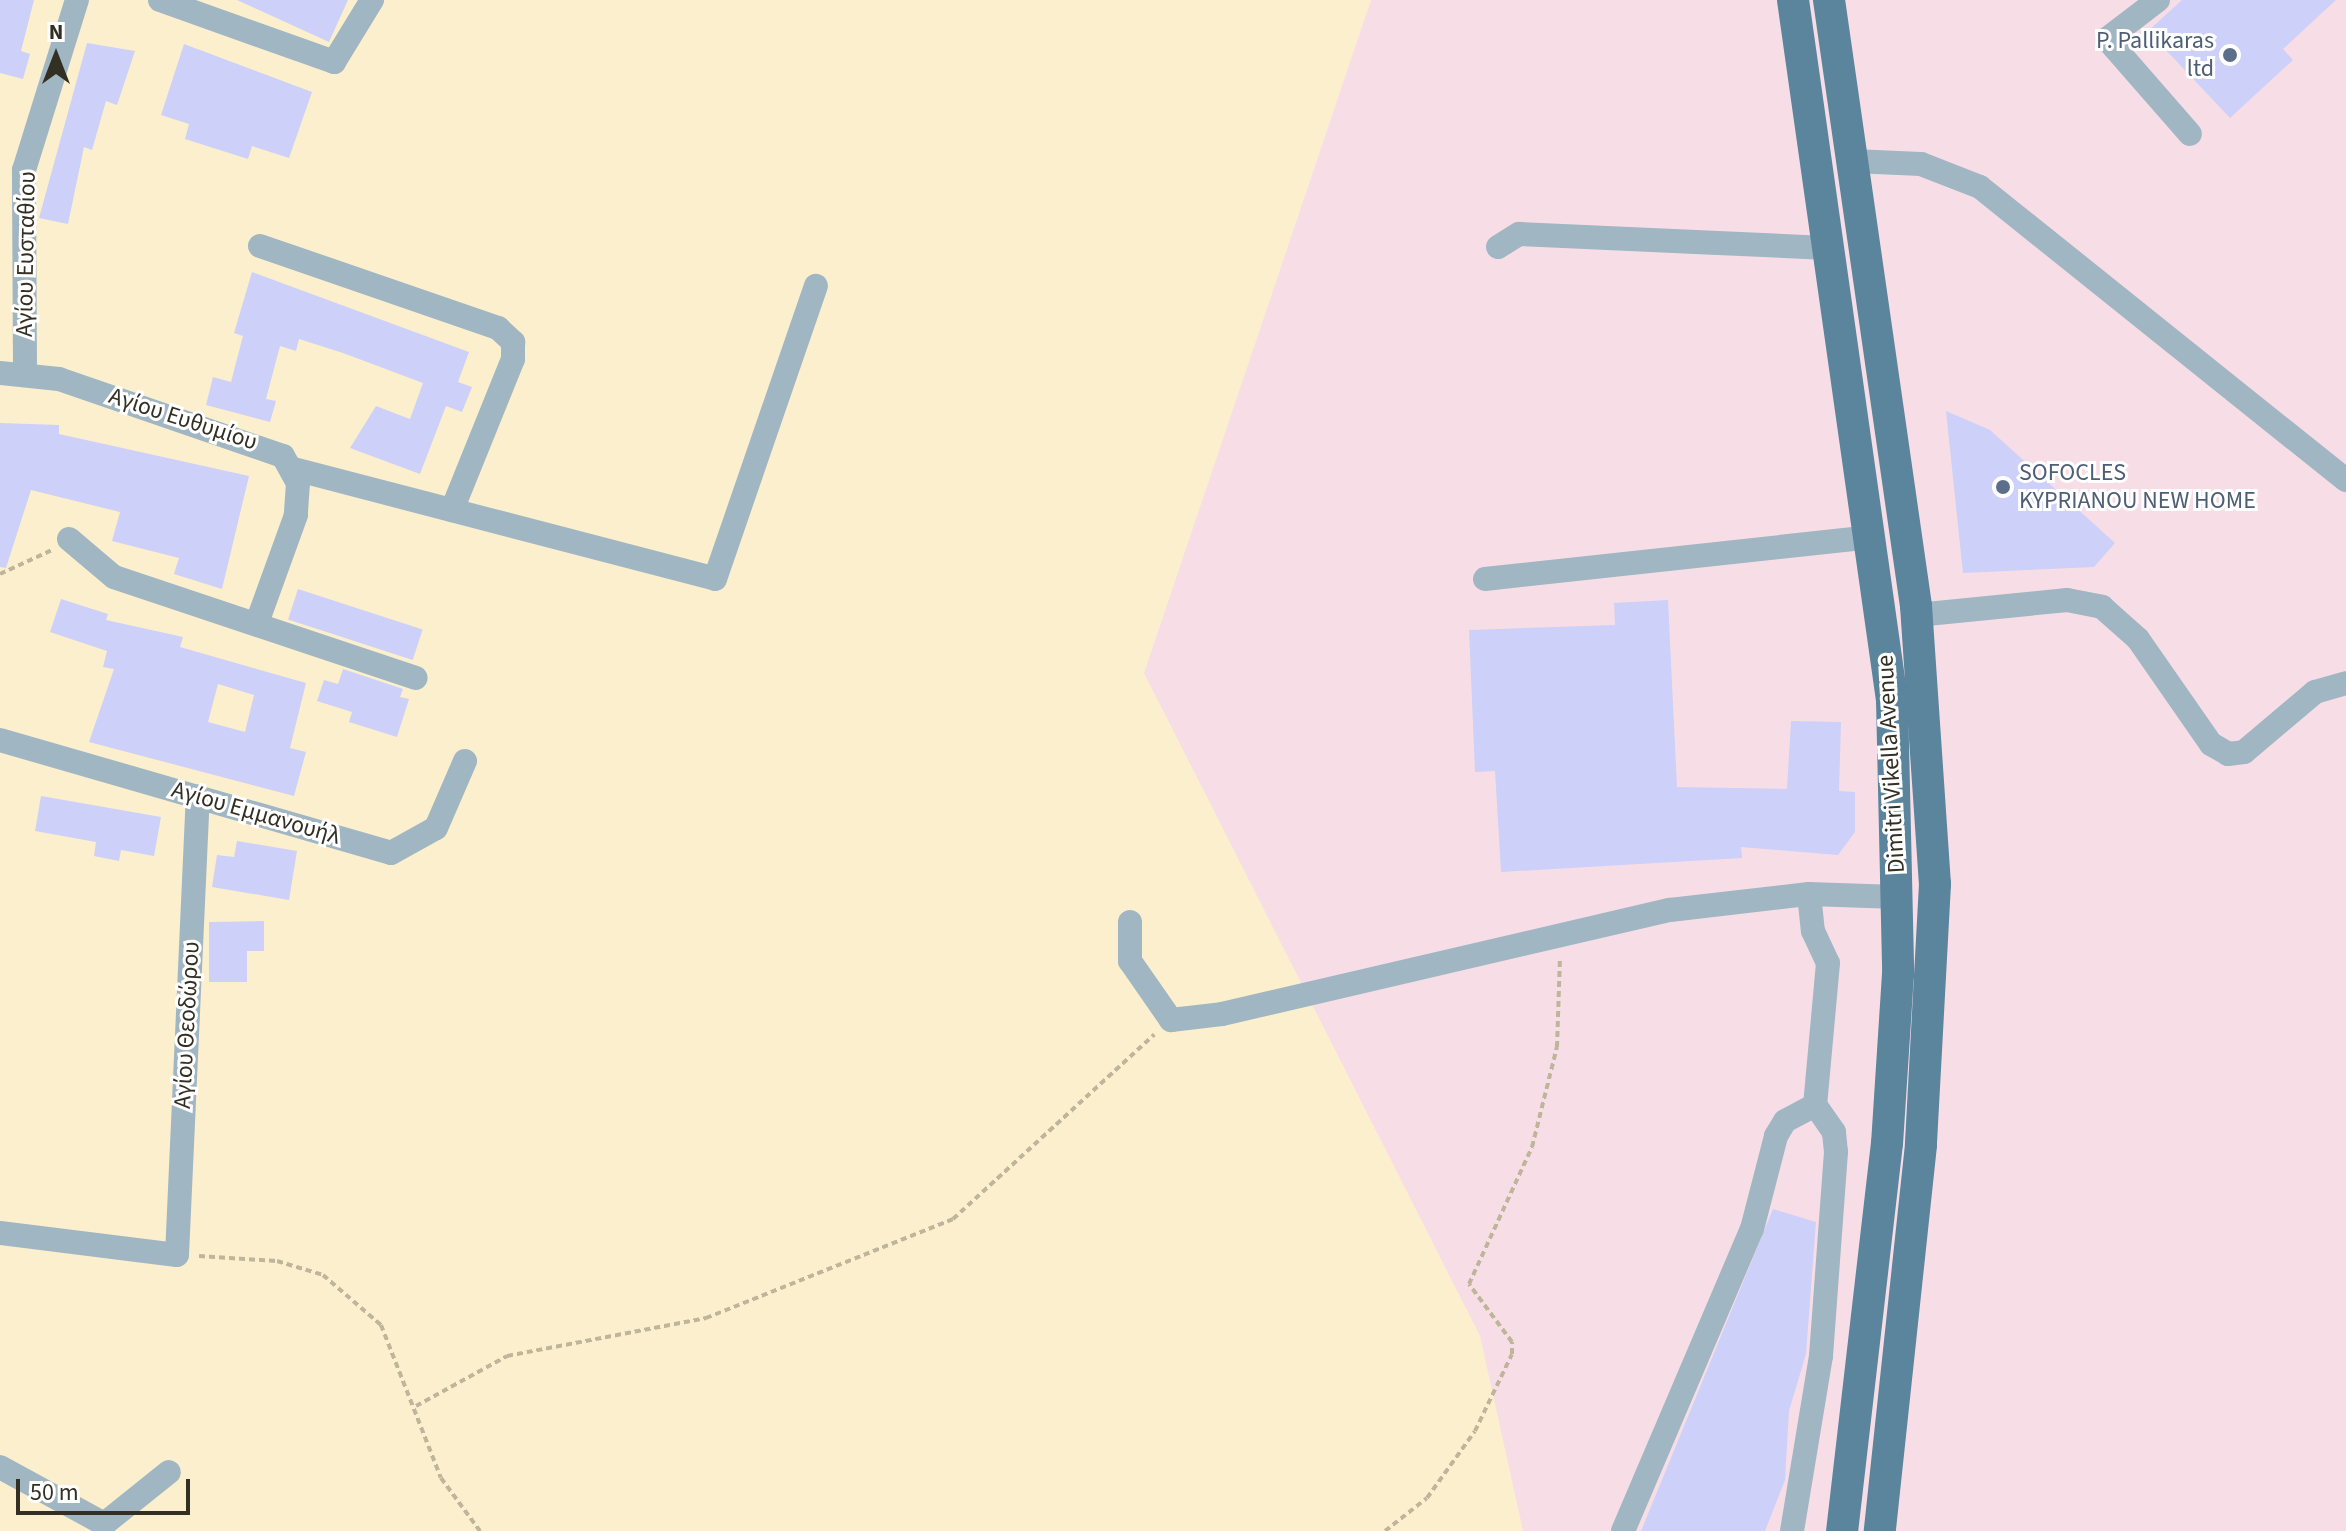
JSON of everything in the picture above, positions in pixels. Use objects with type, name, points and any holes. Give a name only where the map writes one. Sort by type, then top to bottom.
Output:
[{"type":"main road","name":"Dimitri Vikella Avenue","points":[[1793,0],[1827,248],[1872,537],[1892,700],[1897,897],[1887,1143],[1842,1531]]},
{"type":"main road","name":"Dimitri Vikella Avenue","points":[[1829,0],[1917,615],[1935,884],[1933,977],[1880,1531]]},
{"type":"street","name":"Αγίου Ευσταθίου","points":[[25,371],[24,170],[77,0]]},
{"type":"street","points":[[160,0],[334,62],[372,0]]},
{"type":"street","points":[[2158,0],[2107,39],[2190,134]]},
{"type":"street","points":[[1853,161],[1921,164],[1980,187],[2346,480]]},
{"type":"street","points":[[1498,247],[1519,234],[1827,248]]},
{"type":"street","points":[[260,246],[498,328],[513,342],[513,359],[452,510]]},
{"type":"street","points":[[257,623],[296,515],[294,469],[715,579],[816,286]]},
{"type":"street","name":"Αγίου Ευθυμίου","points":[[0,373],[25,371],[263,445],[294,469]]},
{"type":"street","points":[[1485,579],[1872,537]]},
{"type":"street","points":[[69,539],[114,577],[416,678]]},
{"type":"street","points":[[1917,615],[2067,600],[2102,607],[2138,639],[2211,744],[2228,754],[2244,752],[2315,692],[2346,683]]},
{"type":"street","name":"Αγίου Εμμανουήλ","points":[[0,740],[391,853],[436,828],[465,761]]},
{"type":"street","name":"Αγίου Θεοδώρου","points":[[177,1255],[198,796]]},
{"type":"street","points":[[1130,922],[1130,961],[1171,1020],[1222,1014],[1670,910],[1809,894],[1897,897]]},
{"type":"street","points":[[1792,1531],[1821,1356],[1836,1152],[1834,1132],[1815,1105],[1828,963],[1813,931],[1809,894]]},
{"type":"street","points":[[1623,1531],[1752,1229],[1776,1136],[1785,1121],[1815,1105]]},
{"type":"street","points":[[0,1233],[177,1255]]},
{"type":"street","points":[[0,1467],[104,1524],[169,1472]]},
{"type":"path","points":[[0,574],[69,539]]},
{"type":"path","points":[[1385,1531],[1427,1498],[1451,1465],[1512,1354],[1512,1342],[1469,1284],[1532,1147],[1557,1047],[1561,933]]},
{"type":"path","points":[[416,1406],[507,1356],[706,1318],[953,1219],[1171,1020]]},
{"type":"path","points":[[177,1255],[277,1261],[323,1275],[381,1325],[416,1406],[441,1478],[480,1531]]},
{"type":"shaded area","points":[[1371,0],[2346,0],[2346,1531],[1523,1531],[1480,1336],[1144,673]]},
{"type":"building","points":[[0,0],[34,0],[21,51],[30,54],[23,79],[0,73]]},
{"type":"building","points":[[237,0],[348,0],[329,42]]},
{"type":"building","name":"P. Pallikaras ltd","points":[[2182,0],[2336,0],[2283,49],[2293,60],[2230,118],[2148,31]]},
{"type":"building","points":[[87,43],[135,51],[117,105],[106,101],[92,150],[84,147],[68,224],[39,218]]},
{"type":"building","points":[[184,44],[312,92],[289,158],[252,146],[248,159],[185,139],[189,124],[161,115]]},
{"type":"building","points":[[252,272],[469,352],[458,382],[472,387],[462,412],[446,406],[420,474],[350,448],[376,406],[410,419],[423,383],[343,353],[299,339],[296,351],[280,346],[266,399],[276,401],[270,422],[206,405],[213,377],[231,382],[243,336],[234,333]]},
{"type":"building","name":"SOFOCLES KYPRIANOU NEW HOME","points":[[1946,411],[1990,430],[2115,543],[2094,567],[1963,573]]},
{"type":"building","points":[[0,423],[59,425],[59,434],[249,476],[222,589],[174,574],[179,558],[112,541],[120,512],[31,490],[6,568],[0,567]]},
{"type":"building","points":[[298,589],[423,629],[413,660],[288,619]]},
{"type":"building","points":[[61,599],[108,614],[106,620],[183,637],[180,647],[306,683],[290,748],[306,752],[294,796],[89,742],[114,669],[103,667],[107,651],[50,632]],"holes":[[[218,684],[254,695],[245,732],[208,722]]]},
{"type":"building","points":[[1668,600],[1677,787],[1787,789],[1791,721],[1841,722],[1839,791],[1855,792],[1855,832],[1838,855],[1741,847],[1742,858],[1501,872],[1495,771],[1475,772],[1469,630],[1615,625],[1614,603]]},
{"type":"building","points":[[343,669],[403,689],[400,697],[409,699],[397,737],[349,722],[352,712],[317,701],[324,680],[338,684]]},
{"type":"building","points":[[41,796],[161,817],[154,856],[121,850],[119,861],[94,856],[96,842],[35,831]]},
{"type":"building","points":[[237,841],[297,851],[289,900],[212,887],[217,855],[234,857]]},
{"type":"building","points":[[264,921],[264,951],[247,951],[247,982],[209,982],[209,922]]},
{"type":"building","points":[[1773,1209],[1816,1222],[1806,1354],[1789,1411],[1785,1480],[1765,1531],[1641,1531]]},
{"type":"place","name":"P. Pallikaras ltd","points":[[2230,55]]},
{"type":"place","name":"SOFOCLES KYPRIANOU NEW HOME","points":[[2003,487]]}]
